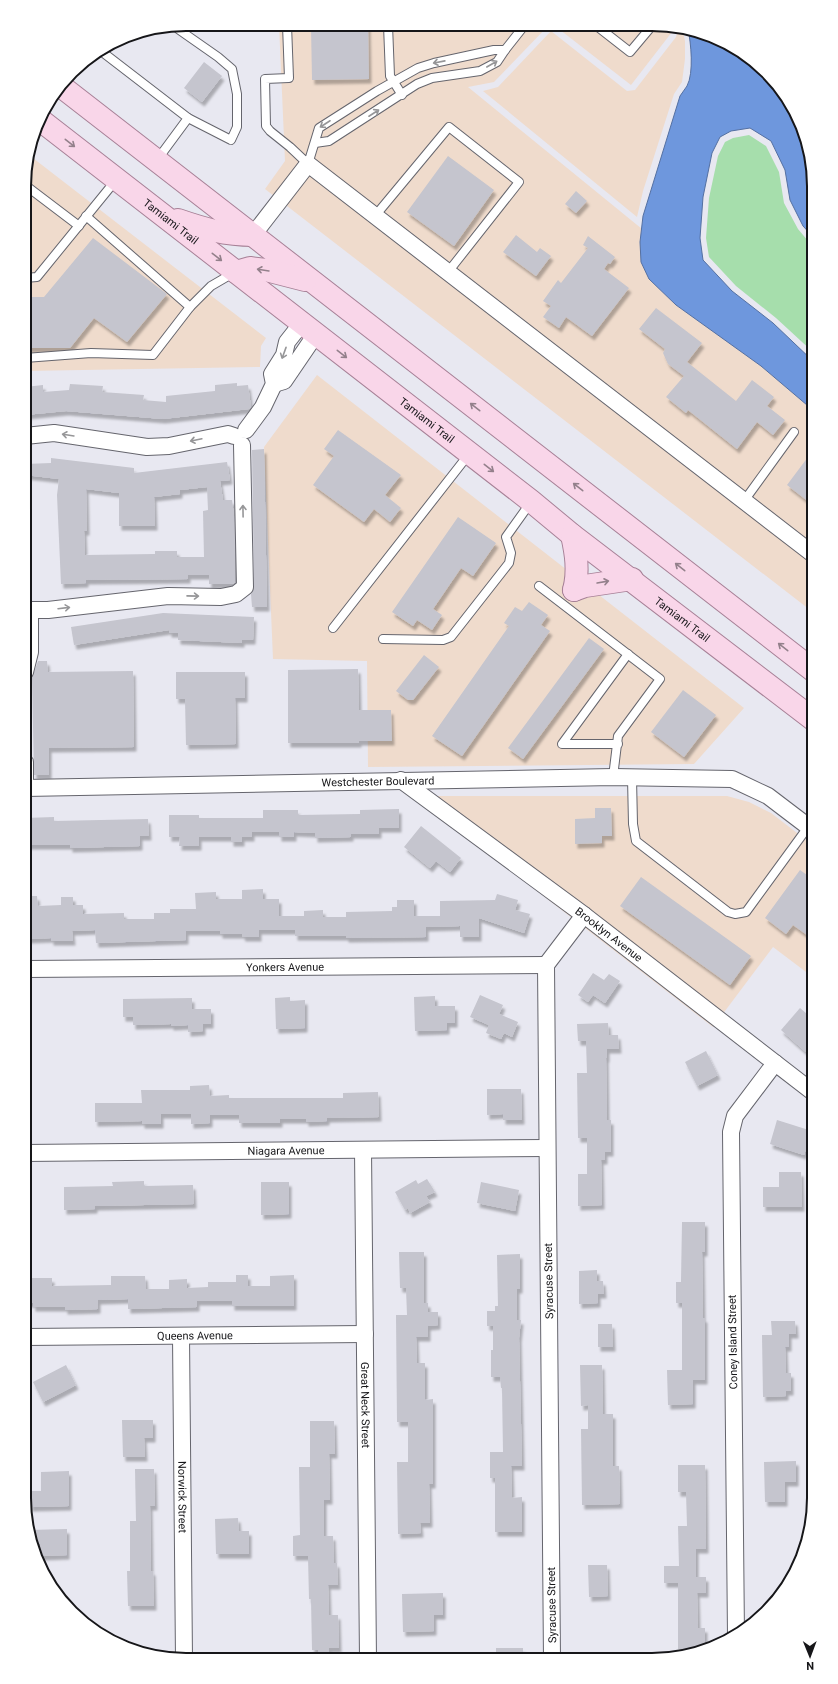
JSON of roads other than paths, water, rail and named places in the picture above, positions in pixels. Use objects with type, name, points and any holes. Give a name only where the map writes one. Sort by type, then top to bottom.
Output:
[{"type":"main road","points":[[65,89],[807,666]]},
{"type":"main road","name":"Tamiami Trail","points":[[44,124],[531,501],[572,535],[632,579],[807,715]]},
{"type":"main road","points":[[163,216],[212,232],[233,235],[254,235]]},
{"type":"main road","points":[[236,272],[250,268],[266,270],[314,282]]},
{"type":"main road","points":[[569,597],[577,579],[577,554],[572,535]]},
{"type":"main road","points":[[569,597],[585,586],[632,579]]},
{"type":"street","points":[[254,235],[308,164],[807,550]]},
{"type":"street","points":[[31,610],[48,610],[168,596],[221,597],[236,594],[245,587],[241,437],[263,407],[274,384],[272,374],[284,355],[287,342],[309,329]]},
{"type":"street","points":[[31,435],[54,433],[147,447],[169,446],[228,434],[241,437]]},
{"type":"street","name":"Westchester Boulevard","points":[[31,788],[613,777],[732,779],[768,796],[807,826]]},
{"type":"street","name":"Brooklyn Avenue","points":[[401,780],[584,915],[807,1088]]},
{"type":"street","points":[[546,965],[584,915]]},
{"type":"street","name":"Yonkers Avenue","points":[[31,970],[546,965]]},
{"type":"street","name":"Syracuse Street","points":[[546,965],[552,1653]]},
{"type":"street","name":"Coney Island Street","points":[[736,1628],[731,1132],[735,1116],[774,1063]]},
{"type":"street","name":"Niagara Avenue","points":[[31,1153],[548,1148]]},
{"type":"street","name":"Great Neck Street","points":[[363,1150],[368,1653]]},
{"type":"street","name":"Queens Avenue","points":[[31,1337],[365,1334]]},
{"type":"street","name":"Norwick Street","points":[[181,1336],[184,1653]]},
{"type":"lane","points":[[105,54],[188,118],[231,140],[237,127],[237,94],[232,69],[218,56],[181,31]]},
{"type":"lane","points":[[287,31],[289,78],[265,79],[266,126],[308,164],[319,128],[394,82],[423,66],[494,50],[504,50]]},
{"type":"lane","points":[[388,31],[390,76],[402,95]]},
{"type":"lane","points":[[315,144],[329,142],[417,84],[432,78],[480,71],[497,62],[504,50],[520,31]]},
{"type":"lane","points":[[604,31],[630,52],[648,31]]},
{"type":"lane","points":[[458,59],[460,74]]},
{"type":"lane","points":[[157,160],[188,118]]},
{"type":"lane","points":[[376,216],[449,127],[519,182],[448,272]]},
{"type":"lane","points":[[31,278],[37,277],[116,179]]},
{"type":"lane","points":[[31,190],[79,226]]},
{"type":"lane","points":[[86,216],[190,307]]},
{"type":"lane","points":[[31,358],[91,353],[153,355],[190,307],[211,286],[236,272]]},
{"type":"lane","points":[[744,501],[794,432]]},
{"type":"lane","points":[[333,628],[469,453]]},
{"type":"lane","points":[[383,639],[443,640],[451,637],[509,563],[510,553],[506,537],[531,501]]},
{"type":"lane","points":[[539,586],[569,597],[628,654],[660,679],[618,736],[613,777]]},
{"type":"lane","points":[[618,744],[562,744],[628,654]]},
{"type":"lane","points":[[632,778],[633,824],[636,841],[728,912],[735,914],[746,912],[807,834]]},
{"type":"water","points":[[689,35],[720,47],[738,57],[762,76],[781,100],[799,136],[807,176],[807,230],[803,226],[790,200],[785,170],[771,141],[750,128],[731,131],[720,137],[712,153],[703,197],[700,238],[703,260],[732,291],[773,323],[807,355],[807,405],[761,366],[676,305],[649,279],[641,262],[640,242],[643,216],[680,96],[687,86],[691,74]]}]
